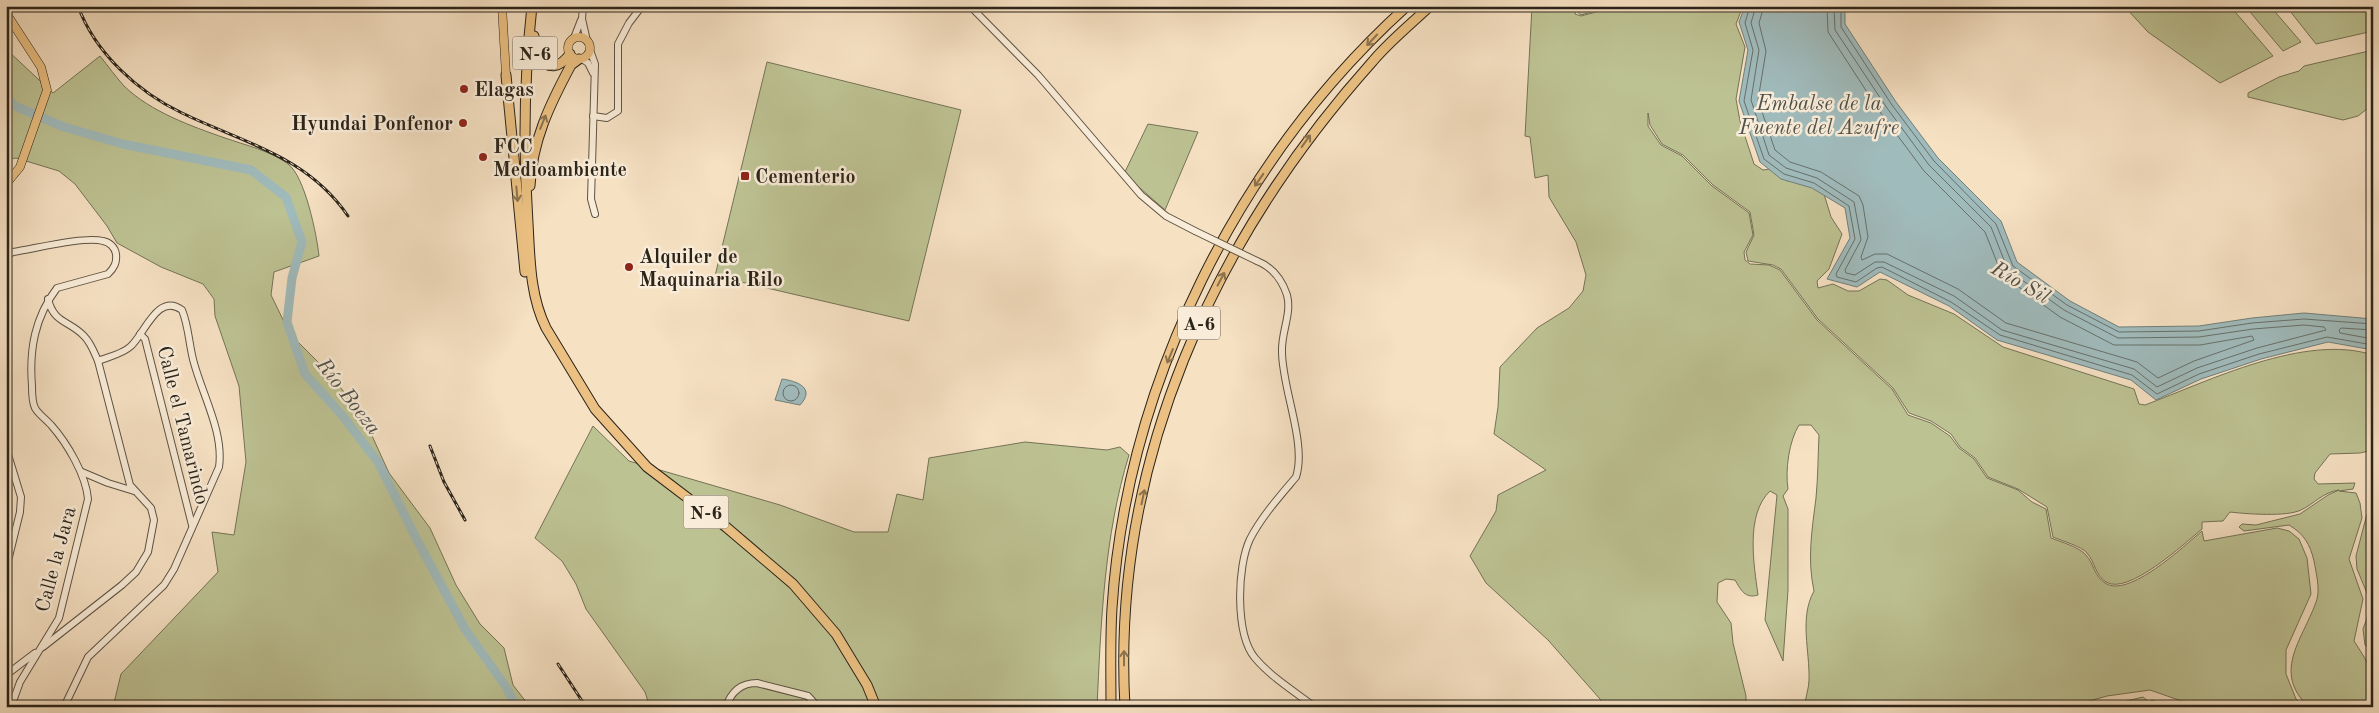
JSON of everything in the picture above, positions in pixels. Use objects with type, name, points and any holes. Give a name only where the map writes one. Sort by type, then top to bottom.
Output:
[{"type":"highway","name":"N-6","points":[[534,6],[534,48],[536,58],[545,65],[555,67],[564,62],[570,54]]},
{"type":"highway","name":"N-6","points":[[534,6],[525,76],[524,145],[530,256],[540,315],[552,339],[595,409],[647,468],[726,528],[793,584],[836,634],[868,685],[876,707]]},
{"type":"highway","name":"A-6","points":[[1111,707],[1112,607],[1124,522],[1146,424],[1168,361],[1197,291],[1251,191],[1299,124],[1337,77],[1383,28],[1407,6]]},
{"type":"highway","name":"A-6","points":[[1125,707],[1126,607],[1135,536],[1150,466],[1184,355],[1210,299],[1248,227],[1287,168],[1321,121],[1374,59],[1430,6]]},
{"type":"highway","points":[[530,256],[531,168],[538,135],[571,65],[580,59]]},
{"type":"highway","points":[[506,76],[526,276],[540,315]]},
{"type":"highway","points":[[1106,707],[1110,586],[1116,545],[1124,522]]},
{"type":"main road","points":[[502,10],[506,76]]},
{"type":"main road","points":[[6,13],[41,67],[45,78],[46,94],[20,167],[6,184]]},
{"type":"main road","points":[[582,37],[587,41],[590,50],[580,59],[570,54],[569,44],[574,38],[582,37]]},
{"type":"street","points":[[582,6],[582,19],[587,41]]},
{"type":"street","points":[[593,116],[607,118],[618,111],[618,44],[629,23],[642,6]]},
{"type":"street","points":[[970,6],[1038,75],[1141,195],[1166,216],[1257,261],[1274,272],[1287,296],[1288,317],[1282,351],[1298,445],[1299,467],[1296,477],[1250,539],[1244,555],[1241,581],[1241,610],[1244,632],[1254,657],[1266,669],[1315,707]]},
{"type":"street","points":[[574,38],[582,19]]},
{"type":"street","points":[[590,50],[595,64],[591,198],[595,214]]},
{"type":"street","points":[[580,59],[588,63],[594,75]]},
{"type":"street","points":[[6,256],[13,252],[93,240],[104,241],[114,249],[116,262],[108,274],[63,285],[57,288],[48,299],[54,315],[84,336],[98,361],[130,485],[151,508],[154,520],[148,552],[143,563],[122,585],[6,675]]},
{"type":"street","name":"Calle la Jara","points":[[11,707],[20,682],[59,618],[87,511],[87,487],[82,472],[59,435],[36,410],[33,404],[30,366],[34,337],[40,315],[48,299]]},
{"type":"street","points":[[64,707],[88,657],[164,585],[219,467],[221,455],[194,362],[182,310],[177,306],[163,306],[126,350],[98,361]]},
{"type":"street","name":"Calle el Tamarindo","points":[[140,334],[145,338],[193,526]]},
{"type":"street","points":[[6,448],[21,497],[20,512],[6,569]]},
{"type":"street","points":[[82,472],[135,492]]},
{"type":"street","points":[[726,707],[737,688],[750,683],[757,683],[808,696],[818,707]]},
{"type":"green space","points":[[1532,6],[1613,6],[1581,15],[1576,11],[1575,14],[1581,16],[1619,6],[1625,10],[1622,6],[1743,6],[1736,24],[1745,47],[1736,99],[1740,121],[1754,164],[1763,170],[1785,167],[1787,181],[1801,179],[1824,194],[1831,217],[1842,234],[1829,269],[1817,281],[1818,288],[1833,284],[1848,291],[1859,291],[1880,279],[1887,280],[1908,295],[1954,314],[2003,347],[2134,389],[2139,404],[2145,405],[2227,373],[2288,355],[2318,350],[2346,350],[2373,355],[2373,450],[2360,453],[2330,454],[2315,473],[2314,479],[2318,484],[2355,483],[2353,489],[2339,491],[2356,493],[2360,503],[2362,518],[2349,559],[2363,599],[2354,641],[2371,672],[2373,707],[2309,707],[2298,694],[2292,680],[2291,667],[2299,640],[2318,595],[2317,575],[2311,549],[2299,532],[2289,525],[2244,531],[2239,527],[2242,524],[2256,525],[2300,514],[2328,495],[2339,490],[2328,493],[2306,508],[2295,512],[2286,514],[2246,514],[2230,512],[2223,521],[2202,522],[2202,529],[2170,556],[2142,575],[2128,582],[2116,584],[2106,582],[2102,579],[2090,557],[2084,550],[2053,537],[2047,507],[2018,489],[1988,477],[1975,458],[1960,447],[1951,434],[1931,421],[1909,413],[1893,388],[1818,319],[1781,269],[1773,265],[1748,261],[1746,252],[1754,235],[1750,212],[1713,185],[1683,155],[1662,144],[1650,125],[1648,113],[1648,126],[1661,145],[1682,156],[1712,186],[1749,213],[1753,235],[1744,252],[1745,260],[1750,264],[1769,265],[1780,270],[1817,320],[1892,389],[1908,415],[1931,423],[1950,436],[1959,448],[1974,459],[1987,478],[2018,490],[2032,502],[2046,509],[2051,538],[2083,552],[2089,558],[2101,580],[2105,583],[2115,586],[2127,584],[2141,578],[2155,569],[2202,531],[2204,541],[2277,528],[2289,531],[2299,539],[2307,558],[2311,594],[2286,650],[2286,674],[2296,699],[2304,707],[2191,707],[2190,704],[2150,690],[2107,696],[2068,707],[1805,707],[1809,680],[1806,623],[1807,612],[1814,591],[1811,556],[1817,490],[1819,435],[1811,425],[1799,425],[1790,447],[1788,489],[1783,496],[1788,509],[1788,590],[1783,661],[1765,620],[1777,495],[1770,491],[1762,501],[1754,527],[1753,555],[1758,595],[1747,595],[1741,590],[1735,580],[1726,579],[1718,583],[1717,602],[1731,623],[1733,643],[1746,696],[1746,707],[1607,707],[1548,640],[1486,583],[1470,556],[1496,511],[1498,495],[1546,470],[1494,434],[1498,407],[1500,367],[1537,328],[1569,308],[1583,291],[1586,275],[1576,242],[1549,197],[1548,175],[1535,178],[1530,137],[1525,136]]},
{"type":"green space","points":[[2124,6],[2230,6],[2273,56],[2220,83],[2148,32]]},
{"type":"green space","points":[[2245,6],[2270,6],[2301,42],[2283,51]]},
{"type":"green space","points":[[2286,6],[2373,6],[2373,31],[2316,44]]},
{"type":"green space","points":[[6,49],[53,93],[100,56],[124,86],[159,111],[185,123],[274,155],[288,164],[294,171],[305,193],[316,235],[319,256],[274,272],[271,295],[290,334],[329,373],[363,416],[389,473],[430,528],[456,585],[480,624],[504,648],[513,685],[530,707],[113,707],[121,674],[218,572],[212,532],[234,535],[246,462],[239,386],[215,316],[214,299],[203,284],[161,267],[117,243],[107,226],[75,184],[59,171],[16,158],[6,160]]},
{"type":"green space","points":[[2373,50],[2373,104],[2358,116],[2343,120],[2248,97],[2248,93],[2279,77],[2299,71],[2304,66]]},
{"type":"green space","points":[[767,62],[961,110],[909,321],[715,276]]},
{"type":"green space","points":[[1148,124],[1198,132],[1165,210],[1124,174]]},
{"type":"green space","points":[[593,426],[629,461],[780,505],[854,532],[888,532],[897,494],[923,500],[929,458],[1025,442],[1107,450],[1120,447],[1129,455],[1114,517],[1109,548],[1102,612],[1097,707],[650,707],[645,692],[586,609],[576,584],[562,561],[535,538]]},
{"type":"green space","points":[[2373,511],[2373,650],[2365,645],[2363,629],[2369,613],[2369,598],[2357,569],[2356,556],[2367,514]]},
{"type":"green space","points":[[2143,697],[2149,702],[2152,700],[2170,707],[2101,707]]},
{"type":"water","name":"Embalse de la Fuente del Azufre","points":[[1745,6],[1845,6],[1845,24],[1896,102],[1938,158],[2001,221],[2017,262],[2070,301],[2119,327],[2199,326],[2304,313],[2373,319],[2373,350],[2328,342],[2261,359],[2201,379],[2156,400],[2131,380],[1997,340],[1949,306],[1880,272],[1857,287],[1827,279],[1850,238],[1845,208],[1812,188],[1781,179],[1760,162],[1739,101],[1748,50],[1739,22]]},
{"type":"water","points":[[782,379],[803,386],[806,394],[800,405],[775,400]]},
{"type":"waterway","name":"Río Boeza","points":[[6,96],[15,106],[64,127],[123,144],[251,170],[286,197],[302,242],[292,278],[287,322],[305,374],[341,414],[378,462],[465,629],[506,687],[516,707]]},
{"type":"railway","points":[[78,6],[95,40],[134,82],[182,113],[273,153],[294,165],[332,196],[348,216]]},
{"type":"railway","points":[[430,446],[444,482],[465,520]]},
{"type":"railway","points":[[558,664],[586,707]]},
{"type":"place","name":"Elagas","points":[[464,89]]},
{"type":"place","name":"Hyundai Ponfenor","points":[[463,123]]},
{"type":"place","name":"FCC Medioambiente","points":[[483,157]]},
{"type":"place","name":"Cementerio","points":[[745,176]]},
{"type":"place","name":"Alquiler de Maquinaria Rilo","points":[[629,267]]},
{"type":"water label","name":"Río Sil","points":[[2021,282]]}]
